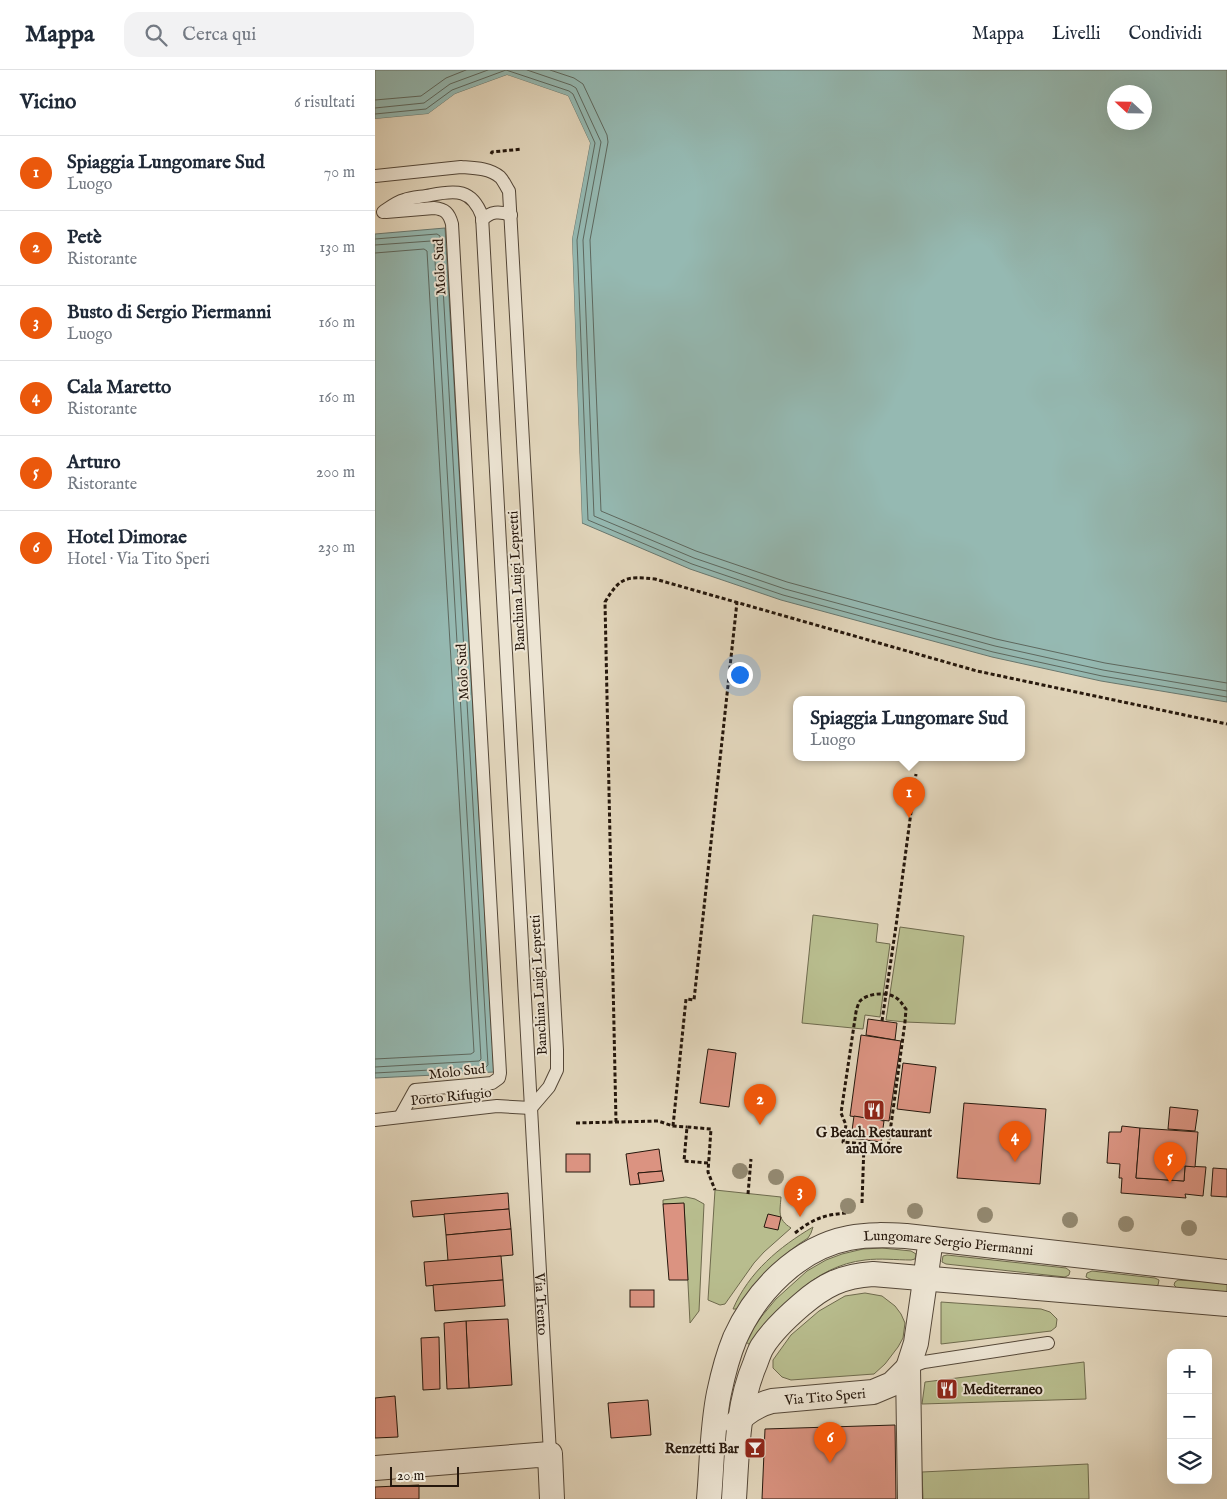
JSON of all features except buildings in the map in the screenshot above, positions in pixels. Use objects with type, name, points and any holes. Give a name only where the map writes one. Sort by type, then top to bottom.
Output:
[{"type":"street","name":"Lungomare Sergio Piermanni","points":[[709,1499],[714,1428],[719,1393],[735,1339],[745,1318],[782,1273],[817,1250],[849,1238],[888,1235],[1227,1272]]},
{"type":"street","name":"Via Tito Speri","points":[[911,1499],[908,1368],[916,1343],[931,1239]]},
{"type":"street","points":[[734,1499],[741,1418],[745,1396],[751,1373],[762,1348],[775,1331],[803,1303],[835,1281],[850,1276],[873,1274],[1227,1304]]},
{"type":"street","name":"Via Tito Speri","points":[[714,1428],[727,1429],[761,1404],[772,1400],[873,1392],[892,1384],[908,1368]]},
{"type":"street","points":[[375,1468],[550,1454]]},
{"type":"street","name":"Via Trento","points":[[550,1454],[552,1499]]},
{"type":"lane","name":"Banchina Luigi Lepretti","points":[[375,176],[461,167],[475,168],[489,171],[501,178],[509,191],[557,1050],[557,1070],[549,1087],[531,1108]]},
{"type":"lane","name":"Banchina Luigi Lepretti","points":[[379,212],[402,200],[448,191],[457,192],[472,199],[478,205],[482,220],[531,1108]]},
{"type":"lane","name":"Molo Sud","points":[[379,212],[441,209],[450,217],[452,224],[500,1074],[499,1078],[492,1083],[415,1090],[399,1117]]},
{"type":"lane","points":[[482,220],[493,212],[499,211],[511,215]]},
{"type":"lane","name":"Porto Rifugio","points":[[375,1120],[497,1106],[531,1108]]},
{"type":"lane","name":"Via Trento","points":[[531,1108],[550,1454]]},
{"type":"lane","name":"Via Tito Speri","points":[[908,1368],[924,1362],[1048,1343]]},
{"type":"path","points":[[616,1122],[605,602],[615,587],[632,577],[655,579],[977,671],[1227,724]]},
{"type":"path","points":[[673,1126],[686,999],[694,1000],[737,602]]},
{"type":"path","points":[[882,1021],[916,774]]},
{"type":"path","points":[[886,994],[896,998],[906,1009],[889,1147],[864,1144],[843,1142],[845,1125],[841,1113],[859,1002],[865,997],[886,994]]},
{"type":"path","points":[[576,1123],[659,1121],[673,1126],[711,1129],[708,1172],[715,1190]]},
{"type":"path","points":[[687,1128],[684,1161],[708,1163]]},
{"type":"path","points":[[861,1203],[864,1144]]},
{"type":"path","points":[[748,1194],[751,1159]]},
{"type":"green space","points":[[813,915],[878,924],[876,942],[890,944],[880,1017],[865,1015],[863,1029],[802,1023]]},
{"type":"green space","points":[[900,927],[964,936],[955,1024],[886,1020]]},
{"type":"green space","points":[[715,1190],[781,1197],[781,1218],[791,1228],[764,1252],[725,1304],[720,1305],[708,1300]]},
{"type":"green space","points":[[686,1197],[704,1204],[699,1311],[690,1323],[684,1204],[663,1204],[663,1200]]},
{"type":"green space","points":[[813,1227],[808,1238],[778,1261],[752,1288],[737,1309],[733,1309],[747,1283],[756,1272],[788,1243]]},
{"type":"green space","points":[[882,1248],[911,1251],[916,1254],[915,1259],[865,1260],[829,1270],[800,1290],[786,1303],[750,1345],[746,1342],[752,1328],[776,1299],[807,1271],[826,1260],[842,1254],[863,1249]]},
{"type":"green space","points":[[943,1256],[1066,1268],[1070,1271],[1069,1275],[1065,1277],[946,1264],[942,1262]]},
{"type":"green space","points":[[1092,1271],[1159,1280],[1158,1285],[1155,1287],[1092,1280],[1086,1277],[1087,1273]]},
{"type":"green space","points":[[1178,1280],[1227,1283],[1227,1292],[1177,1288],[1174,1285]]},
{"type":"green space","points":[[865,1293],[882,1296],[895,1306],[905,1323],[903,1338],[898,1347],[885,1364],[874,1374],[791,1380],[782,1377],[773,1368],[773,1360],[791,1335],[819,1311],[845,1296]]},
{"type":"green space","points":[[941,1302],[1041,1309],[1050,1312],[1057,1319],[1056,1327],[1051,1331],[941,1344]]},
{"type":"green space","points":[[1084,1362],[1086,1399],[922,1404],[925,1382]]},
{"type":"green space","points":[[1088,1464],[1089,1499],[923,1499],[922,1472]]},
{"type":"water","points":[[375,70],[1227,70],[1227,702],[1101,681],[992,657],[781,600],[690,569],[582,523],[572,239],[590,143],[568,96],[507,75],[455,94],[428,114],[375,119]]},
{"type":"water","points":[[445,228],[494,1072],[375,1078],[375,234]]},
{"type":"pier","points":[[507,75],[568,96],[590,143],[572,239],[582,526],[580,523],[569,239],[587,144],[566,98],[507,78],[456,96],[429,116],[375,122],[375,119],[428,114],[455,94]]},
{"type":"place","name":"Spiaggia Lungomare Sud","points":[[909,818]]},
{"type":"place","name":"G Beach Restaurant and More","points":[[874,1110]]},
{"type":"place","name":"Petè","points":[[760,1125]]},
{"type":"place","name":"Cala Maretto","points":[[1015,1162]]},
{"type":"place","name":"Arturo","points":[[1170,1183]]},
{"type":"place","name":"Busto di Sergio Piermanni","points":[[800,1217]]},
{"type":"place","name":"Mediterraneo","points":[[947,1389]]},
{"type":"place","name":"Renzetti Bar","points":[[755,1448]]},
{"type":"place","name":"Hotel Dimorae","points":[[830,1463]]}]
